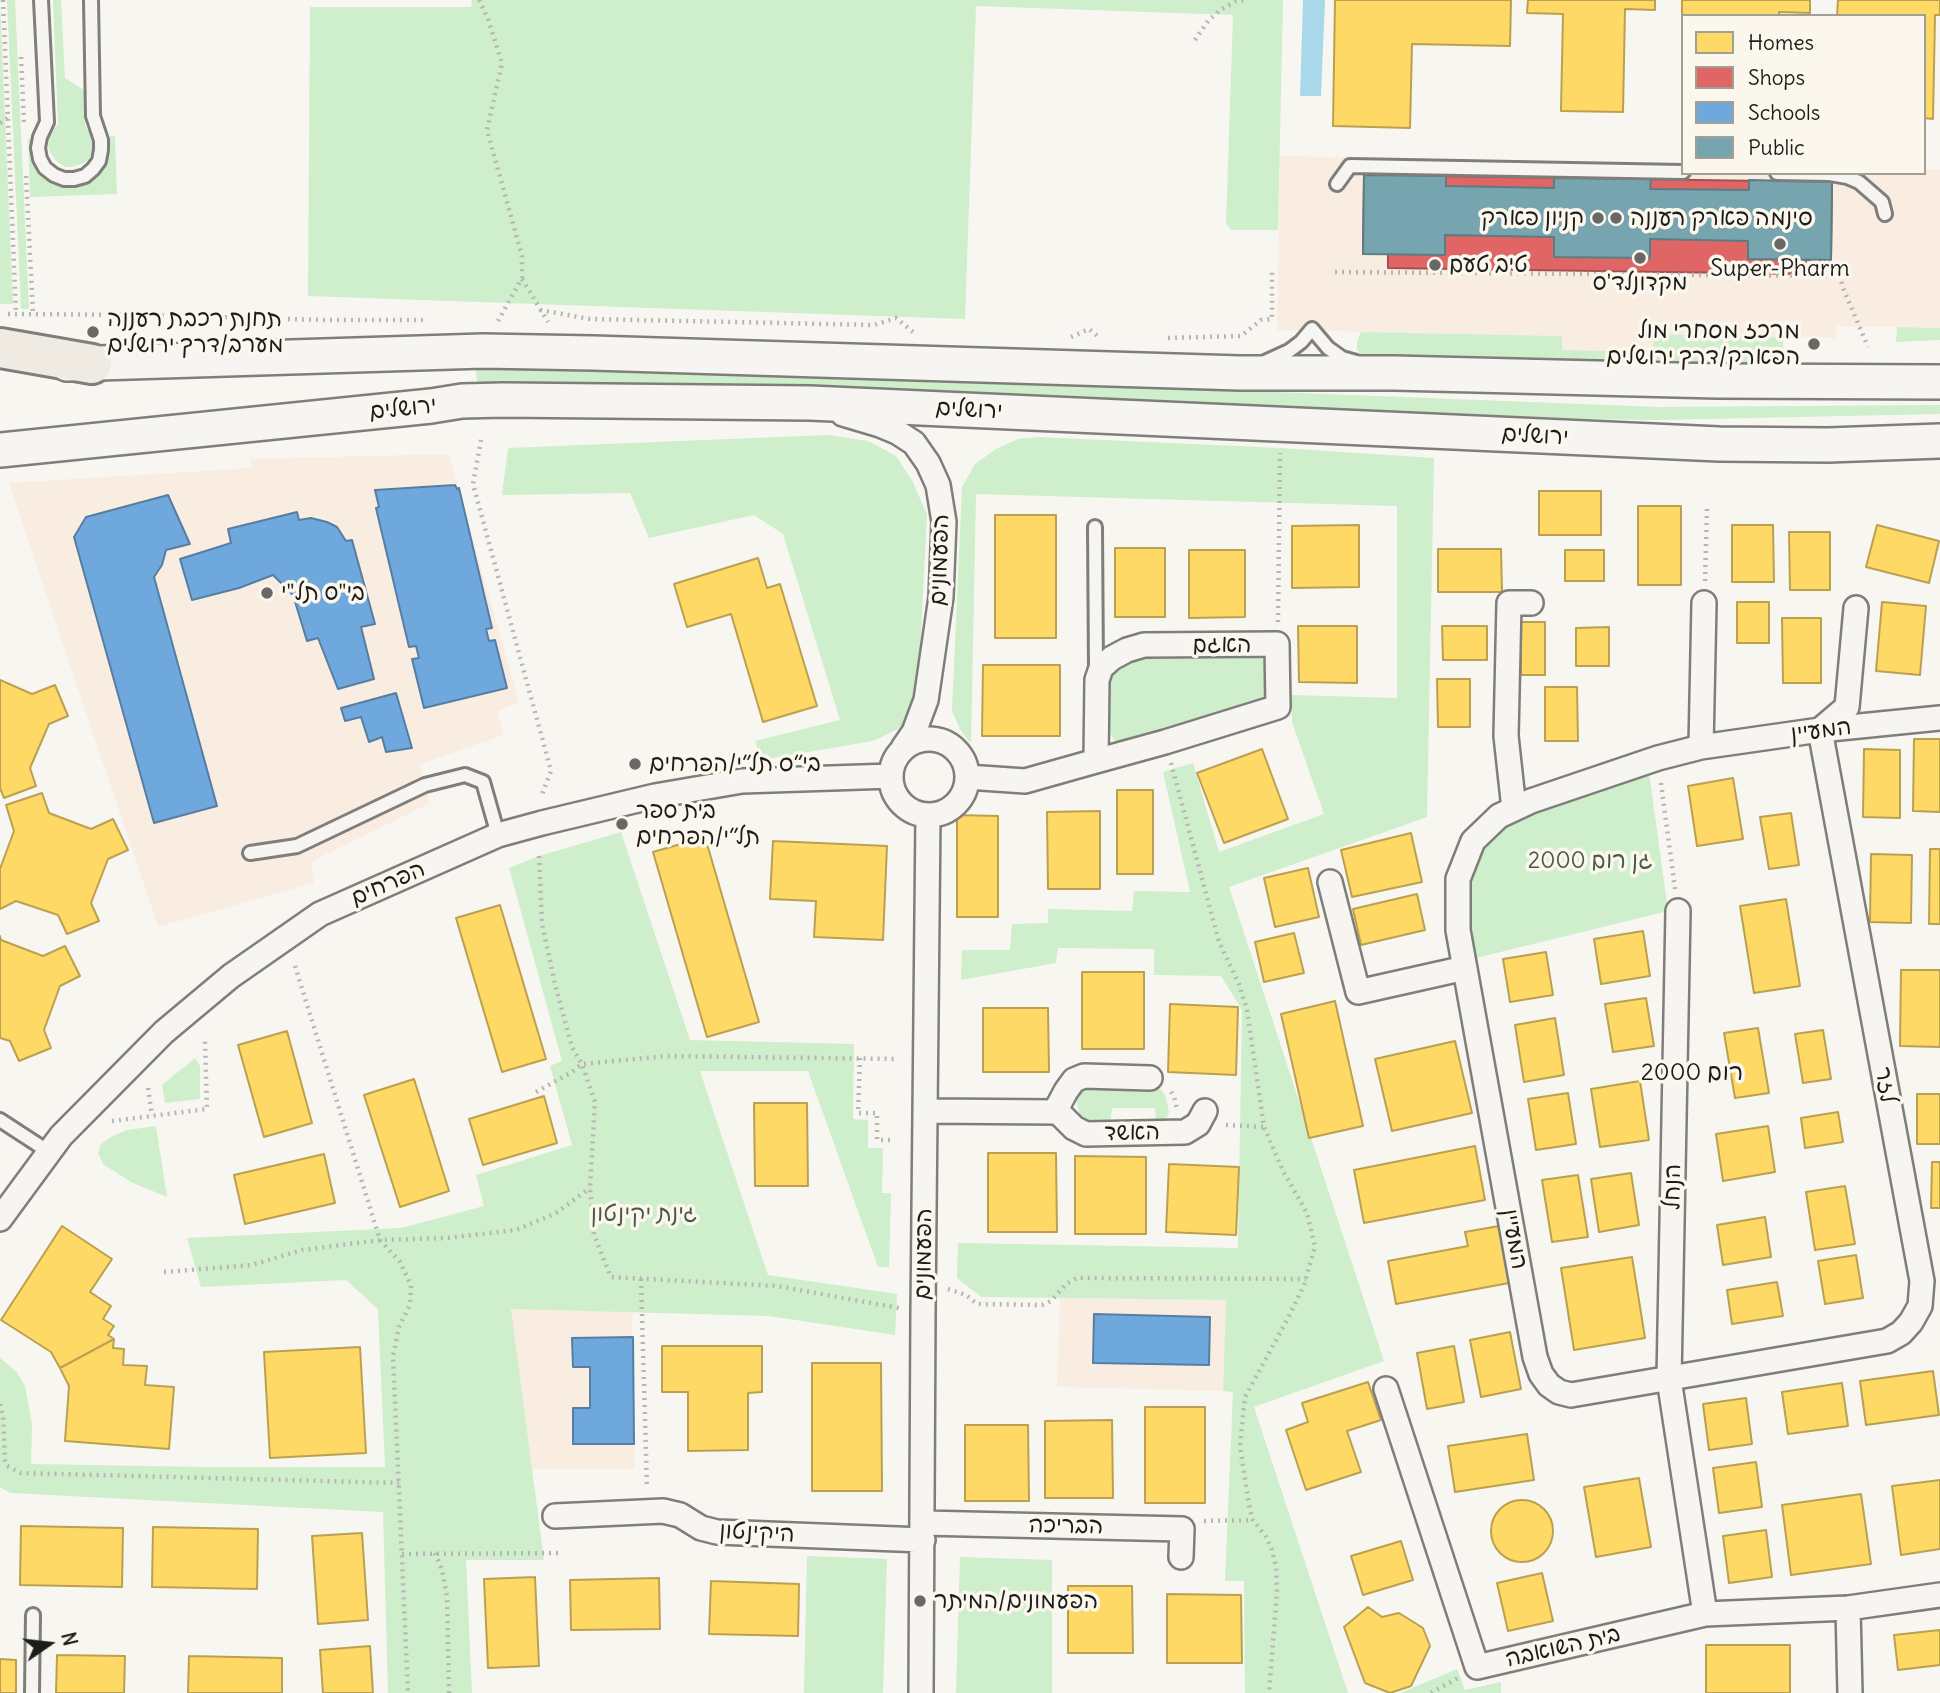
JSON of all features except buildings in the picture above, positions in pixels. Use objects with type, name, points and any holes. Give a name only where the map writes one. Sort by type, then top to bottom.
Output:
[{"type":"highway","points":[[8,331],[92,364]]},
{"type":"main road","name":"ירושלים","points":[[0,363],[92,364],[468,351],[1241,373],[1940,382]]},
{"type":"main road","name":"ירושלים","points":[[0,450],[462,401],[810,403],[1720,444],[1828,445],[1940,441]]},
{"type":"main road","points":[[1828,445],[1940,463]]},
{"type":"street","name":"הפעמונים","points":[[810,403],[897,432],[914,443],[939,485],[944,522],[941,597],[926,700],[914,732],[903,748]]},
{"type":"street","points":[[1514,809],[1506,736],[1508,603],[1531,603]]},
{"type":"street","points":[[1702,747],[1704,603]]},
{"type":"street","points":[[1820,730],[1847,707],[1856,608]]},
{"type":"street","name":"האגם","points":[[967,777],[1026,781],[1278,707],[1277,644],[1144,645],[1112,658],[1101,668],[1097,680]]},
{"type":"street","points":[[1096,761],[1097,680]]},
{"type":"street","name":"המעיין","points":[[1669,1379],[1572,1395],[1559,1392],[1549,1385],[1541,1374],[1535,1357],[1458,930],[1458,879],[1473,841],[1499,817],[1531,801],[1658,758],[1702,747],[1820,730],[1940,718]]},
{"type":"street","name":"לזר","points":[[1669,1379],[1887,1340],[1902,1333],[1920,1306],[1922,1281],[1820,730]]},
{"type":"street","points":[[926,738],[950,744],[963,761],[967,777],[964,792],[958,801],[942,813],[928,815],[915,813],[904,806],[895,797],[891,784],[895,759],[903,748],[926,738]]},
{"type":"street","name":"הפרחים","points":[[0,1219],[61,1136],[164,1032],[231,976],[320,914],[498,835],[542,823],[656,796],[742,781],[891,776]]},
{"type":"street","name":"הפעמונים","points":[[921,1693],[928,815]]},
{"type":"street","points":[[1331,882],[1358,992],[1465,968]]},
{"type":"street","name":"הנחל","points":[[1678,911],[1669,1379],[1705,1614]]},
{"type":"street","points":[[926,1111],[1058,1112],[1058,1106],[1066,1091],[1074,1080],[1084,1076],[1150,1078]]},
{"type":"street","name":"האשד","points":[[1058,1112],[1074,1128],[1086,1134],[1185,1132],[1201,1117]]},
{"type":"street","name":"בית השואבה","points":[[1385,1389],[1477,1667],[1705,1614],[1848,1608],[1940,1595]]},
{"type":"street","name":"היקינטון","points":[[555,1516],[663,1511],[680,1515],[701,1528],[718,1532],[923,1531]]},
{"type":"street","points":[[1181,1557],[1182,1529]]},
{"type":"street","name":"הבריכה","points":[[923,1531],[1182,1529]]},
{"type":"street","points":[[1848,1608],[1850,1693]]},
{"type":"lane","points":[[41,0],[47,122],[40,137],[40,159],[54,175],[74,179],[85,176],[93,169],[102,150],[93,116],[91,0]]},
{"type":"lane","points":[[1337,184],[1350,166],[1681,172]]},
{"type":"lane","points":[[1836,175],[1859,182],[1882,202],[1885,214]]},
{"type":"lane","points":[[1241,373],[1289,351],[1312,329],[1328,348],[1342,358],[1394,373]]},
{"type":"lane","points":[[1095,527],[1097,680]]},
{"type":"lane","points":[[250,853],[297,846],[425,785],[466,775],[483,782],[498,835]]},
{"type":"lane","points":[[0,1120],[49,1152]]},
{"type":"lane","points":[[32,1693],[33,1615]]},
{"type":"path","points":[[3,0],[9,117],[8,331]]},
{"type":"path","points":[[468,351],[498,320],[522,278],[522,256],[487,130],[502,63],[479,0]]},
{"type":"path","points":[[1195,40],[1208,21],[1220,10],[1236,1],[1244,0]]},
{"type":"path","points":[[0,123],[9,117]]},
{"type":"path","points":[[1158,338],[1241,336],[1261,320],[1272,319],[1272,271]]},
{"type":"path","points":[[1335,272],[1840,276],[1868,347]]},
{"type":"path","points":[[540,310],[603,320],[874,325],[896,318],[916,335]]},
{"type":"path","points":[[0,314],[8,331]]},
{"type":"path","points":[[8,331],[324,320],[431,320]]},
{"type":"path","points":[[485,320],[498,320]]},
{"type":"path","points":[[1070,338],[1089,329],[1102,339]]},
{"type":"path","points":[[481,440],[473,484],[551,771],[540,802]]},
{"type":"path","points":[[1277,644],[1280,443]]},
{"type":"path","points":[[1704,603],[1707,509]]},
{"type":"path","points":[[1165,742],[1219,942],[1239,984],[1247,1010],[1264,1127],[1283,1171],[1307,1213],[1315,1247],[1306,1279],[1288,1318],[1245,1397],[1240,1446],[1249,1505],[1253,1520],[1272,1550],[1276,1567],[1277,1592],[1269,1693]]},
{"type":"path","points":[[1658,758],[1678,911]]},
{"type":"path","points":[[539,856],[541,924],[572,1047],[582,1064],[595,1102],[590,1187],[594,1235],[611,1277],[777,1286],[923,1312]]},
{"type":"path","points":[[295,966],[380,1240],[400,1262],[411,1285],[410,1306],[399,1327],[393,1356],[408,1693]]},
{"type":"path","points":[[111,1121],[207,1109],[205,1040]]},
{"type":"path","points":[[536,1092],[582,1064],[666,1056],[897,1059]]},
{"type":"path","points":[[860,1058],[858,1113],[877,1113],[877,1140],[895,1140]]},
{"type":"path","points":[[1150,1078],[1165,1084],[1174,1097],[1177,1107],[1176,1133]]},
{"type":"path","points":[[148,1088],[152,1116]]},
{"type":"path","points":[[1201,1117],[1264,1127]]},
{"type":"path","points":[[164,1272],[252,1265],[302,1250],[380,1240],[447,1238],[516,1230],[556,1213],[590,1187]]},
{"type":"path","points":[[923,1286],[953,1290],[966,1295],[977,1304],[1042,1305],[1051,1301],[1066,1284],[1077,1278],[1306,1279]]},
{"type":"path","points":[[641,1279],[648,1511]]},
{"type":"path","points":[[0,1404],[5,1460],[7,1466],[21,1473],[399,1483]]},
{"type":"path","points":[[1182,1529],[1190,1521],[1253,1520]]},
{"type":"path","points":[[435,1553],[442,1570],[447,1597],[449,1693]]},
{"type":"path","points":[[402,1554],[559,1553]]},
{"type":"shaded area","points":[[1280,156],[1681,164],[1681,175],[1926,175],[1926,169],[1940,170],[1940,328],[1837,326],[1836,338],[1654,334],[1653,352],[1561,350],[1561,336],[1277,330]]},
{"type":"shaded area","name":"בי\"ס תל\"י","points":[[449,454],[519,702],[497,711],[504,735],[420,764],[430,803],[311,862],[314,883],[158,927],[9,483],[251,468],[251,459]]},
{"type":"shaded area","points":[[1060,1298],[1226,1300],[1223,1391],[1057,1387]]},
{"type":"shaded area","points":[[511,1309],[632,1312],[635,1469],[532,1469]]},
{"type":"green space","points":[[0,0],[13,304],[0,304]]},
{"type":"green space","points":[[7,0],[15,0],[29,309],[21,309]]},
{"type":"green space","points":[[53,0],[61,0],[65,78],[84,90],[85,125],[94,138],[93,152],[89,158],[72,167],[66,167],[56,161],[48,146],[50,134],[58,124]]},
{"type":"green space","points":[[472,0],[1283,0],[1278,230],[1232,230],[1226,224],[1233,15],[976,6],[965,319],[308,296],[310,7],[471,7]]},
{"type":"green space","points":[[115,136],[117,194],[30,197],[28,139],[31,139],[35,163],[41,173],[61,186],[72,187],[93,180],[101,171],[108,149],[106,137]]},
{"type":"green space","points":[[1897,327],[1940,328],[1940,340],[1896,342]]},
{"type":"green space","points":[[1361,332],[1562,336],[1562,350],[1653,352],[1654,334],[1783,337],[1783,353],[1721,369],[1678,372],[1361,355],[1357,342]]},
{"type":"green space","points":[[475,366],[611,366],[1657,407],[1940,405],[1940,414],[1657,420],[1532,418],[909,392],[606,384],[478,387]]},
{"type":"green space","points":[[828,435],[868,441],[896,456],[913,482],[927,515],[918,693],[912,716],[898,729],[873,741],[761,760],[755,741],[840,720],[783,534],[754,515],[649,538],[630,493],[502,495],[508,448]]},
{"type":"green space","points":[[1037,437],[1434,458],[1427,817],[1229,887],[1384,1361],[1254,1407],[1348,1693],[1245,1693],[1244,1581],[1225,1581],[1233,1392],[1223,1391],[1226,1300],[981,1297],[957,1278],[958,1243],[1238,1248],[1242,1010],[1221,976],[1154,975],[1154,949],[1058,948],[1056,963],[961,980],[962,950],[1010,950],[1012,924],[1048,923],[1048,909],[1132,911],[1134,891],[1190,892],[1163,772],[1193,763],[1219,852],[1324,814],[1292,722],[1291,695],[1397,698],[1397,506],[976,494],[971,744],[952,711],[962,487],[975,464],[996,449],[1018,439]]},
{"type":"green space","points":[[1255,655],[1263,660],[1268,672],[1267,696],[1261,702],[1122,744],[1115,741],[1110,734],[1111,681],[1116,668],[1136,656]]},
{"type":"green space","name":"גן רום 2000","points":[[1649,772],[1668,911],[1476,958],[1470,928],[1468,885],[1482,843],[1506,823],[1536,808]]},
{"type":"green space","name":"גינת יקינטון","points":[[621,832],[690,1040],[854,1044],[853,1119],[868,1120],[868,1148],[883,1148],[882,1193],[891,1193],[889,1267],[878,1267],[808,1071],[700,1071],[768,1275],[897,1294],[895,1335],[769,1316],[511,1309],[544,1560],[466,1560],[472,1693],[388,1693],[383,1512],[10,1493],[0,1487],[0,1358],[16,1371],[25,1386],[32,1423],[31,1464],[385,1467],[378,1309],[346,1280],[201,1287],[187,1238],[401,1228],[484,1206],[476,1175],[572,1145],[550,1066],[562,1061],[509,868],[539,856]]},
{"type":"green space","points":[[195,1058],[200,1066],[200,1099],[165,1103],[162,1085]]},
{"type":"green space","points":[[1093,1086],[1162,1090],[1169,1113],[1164,1122],[1156,1124],[1155,1108],[1112,1108],[1110,1124],[1089,1123],[1080,1118],[1076,1099],[1084,1089]]},
{"type":"green space","points":[[156,1126],[167,1197],[131,1182],[103,1164],[98,1153],[101,1144],[111,1137],[127,1130]]},
{"type":"green space","points":[[807,1556],[887,1559],[883,1693],[804,1693]]},
{"type":"green space","points":[[960,1557],[1052,1560],[1052,1693],[956,1693]]},
{"type":"green space","points":[[1457,1669],[1465,1690],[1501,1682],[1501,1693],[1400,1693]]},
{"type":"water","points":[[1303,0],[1325,0],[1321,96],[1300,96]]},
{"type":"place","name":"קניון פארק","points":[[1598,218]]},
{"type":"place","name":"סינמה פארק רעננה","points":[[1616,218]]},
{"type":"place","name":"Super-Pharm","points":[[1780,244]]},
{"type":"place","name":"מקדונלד'ס","points":[[1640,258]]},
{"type":"place","name":"טיב טעם","points":[[1435,265]]},
{"type":"place","name":"תחנת רכבת רעננה מערב/דרך ירושלים","points":[[93,332]]},
{"type":"place","name":"מרכז מסחרי מול הפארק/דרך ירושלים","points":[[1814,344]]},
{"type":"place","name":"בי\"ס תל\"י","points":[[267,593]]},
{"type":"place","name":"בי״ס תל״י/הפרחים","points":[[635,764]]},
{"type":"place","name":"בית ספר תל״י/הפרחים","points":[[622,824]]},
{"type":"place","name":"הפעמונים/המיתר","points":[[920,1601]]},
{"type":"district","name":"רום 2000","points":[[1692,1073]]}]
